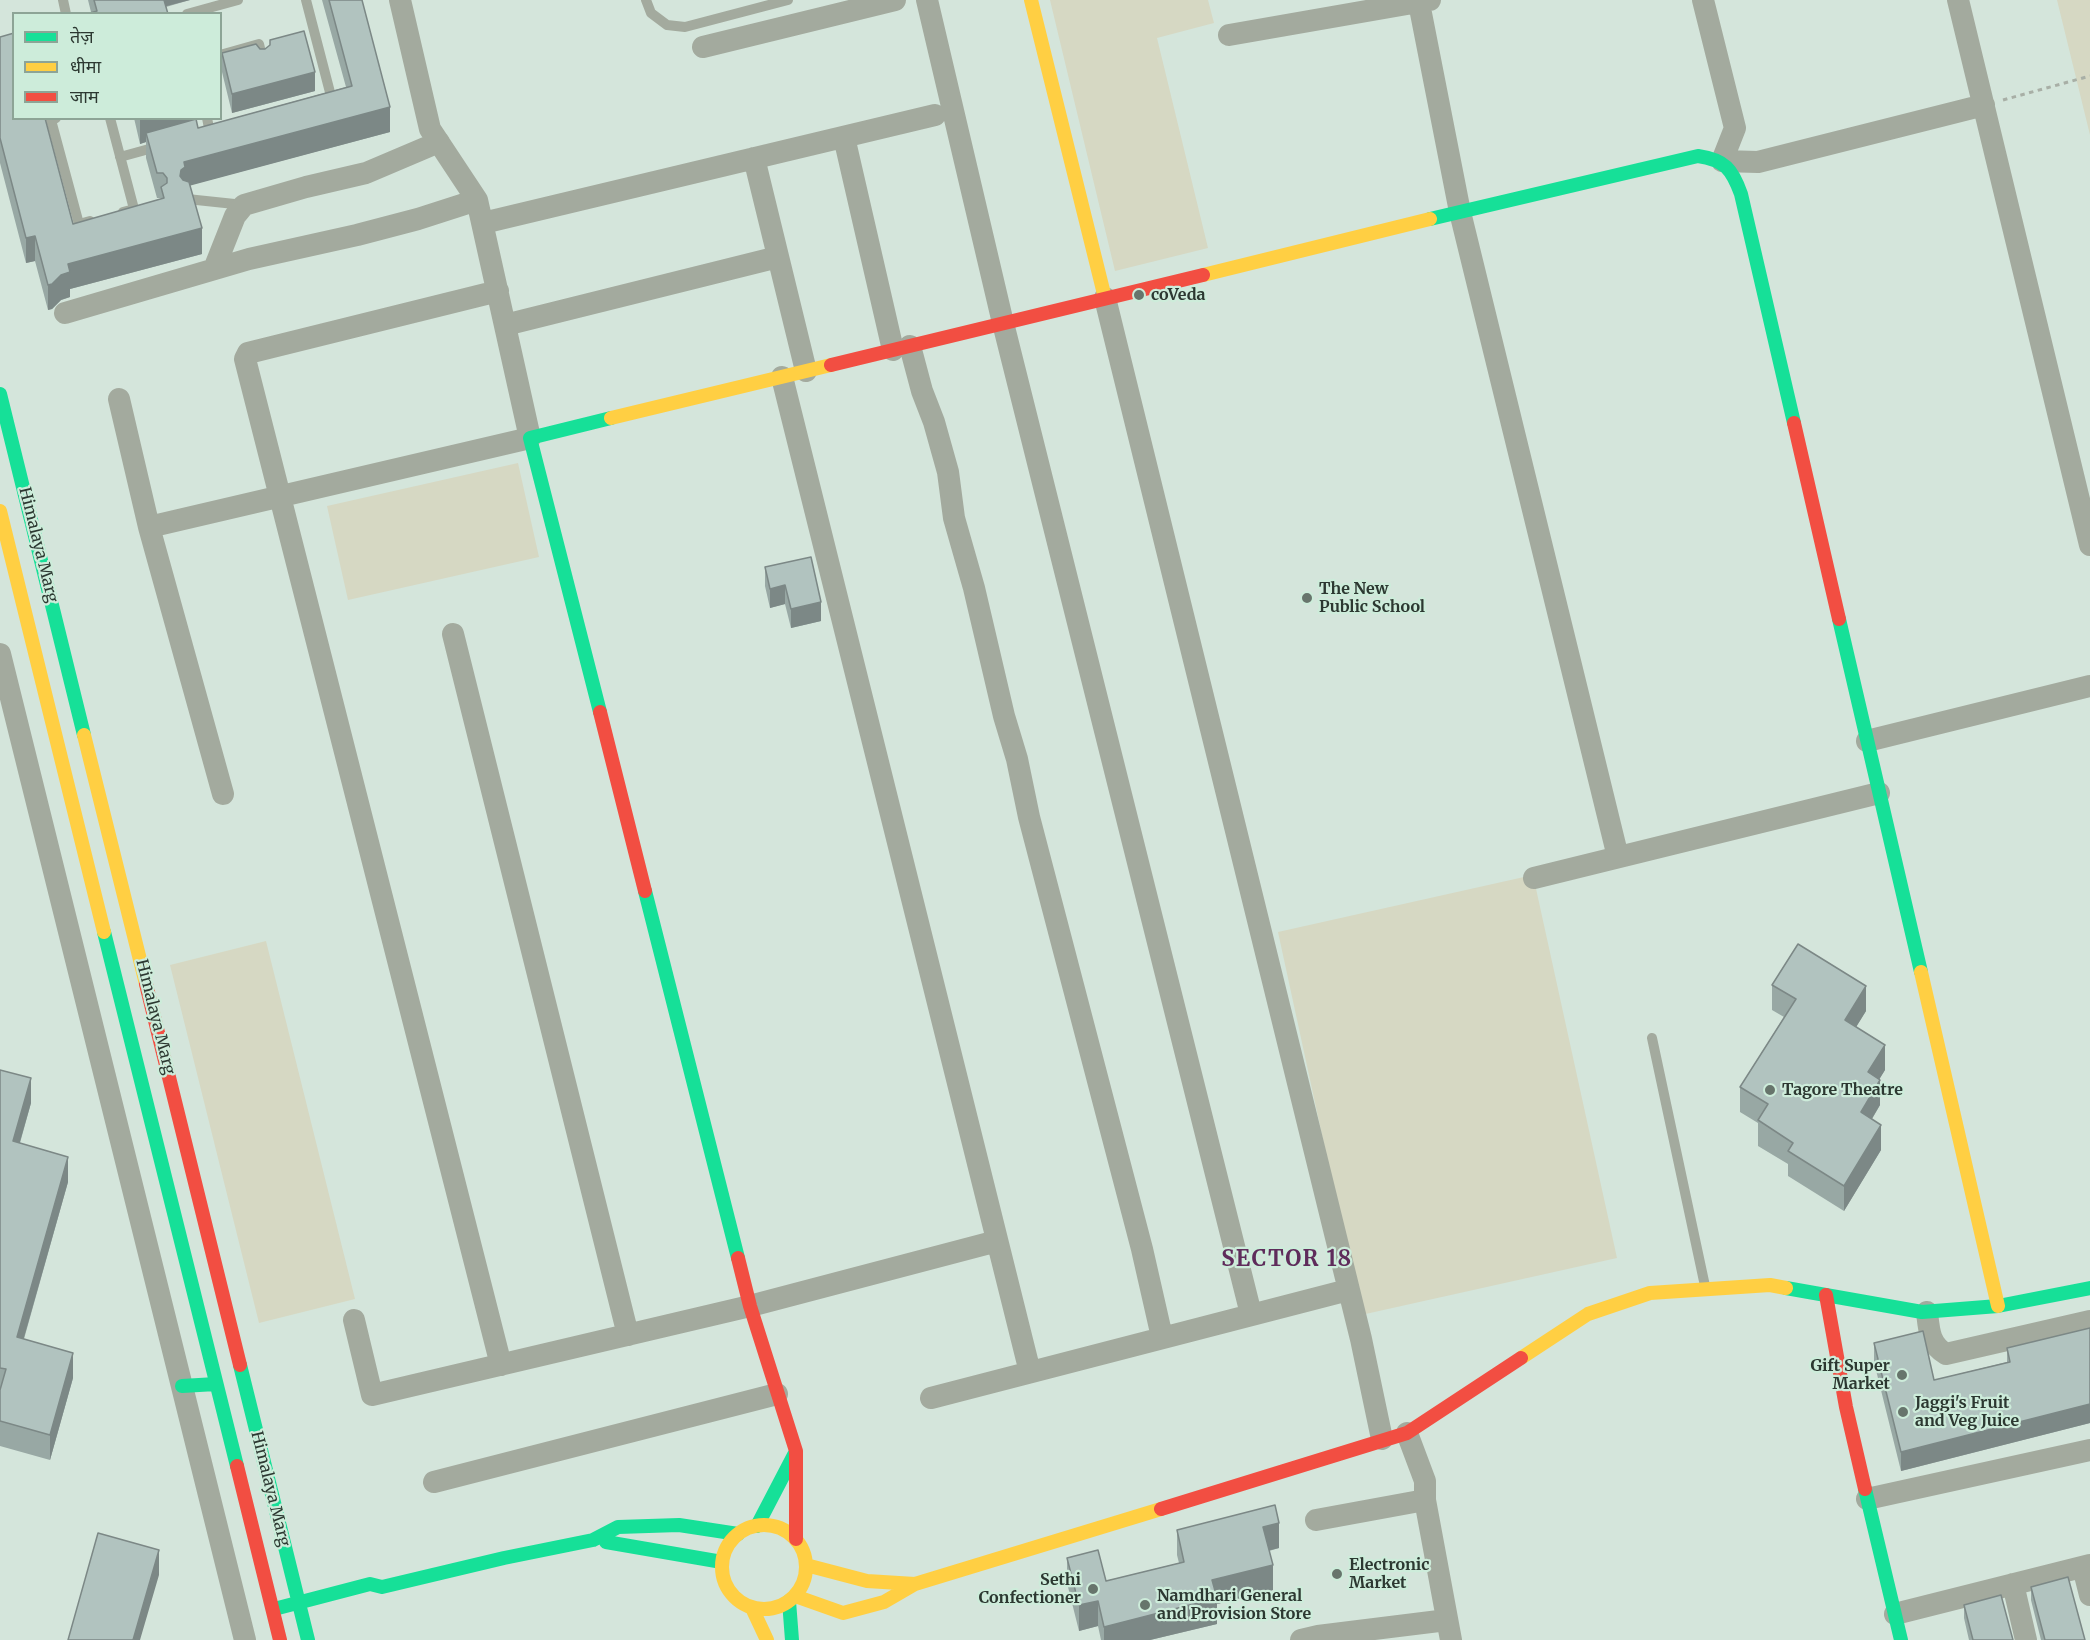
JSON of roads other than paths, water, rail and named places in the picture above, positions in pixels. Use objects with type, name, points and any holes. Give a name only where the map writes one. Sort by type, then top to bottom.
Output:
[{"type":"street","points":[[400,0],[430,129],[477,200],[483,223],[530,438],[750,1306],[796,1451],[796,1539]]},
{"type":"street","points":[[703,47],[895,0]]},
{"type":"street","points":[[927,0],[1003,323],[1251,1314]]},
{"type":"street","points":[[1031,0],[1361,1339],[1382,1439]]},
{"type":"street","points":[[1703,0],[1735,128],[1722,161]]},
{"type":"street","points":[[1958,0],[2090,545]]},
{"type":"street","points":[[1229,35],[1425,2],[1460,212],[1618,857]]},
{"type":"street","points":[[149,527],[530,438],[1698,156],[1722,161],[1758,162],[1984,105]]},
{"type":"street","points":[[483,223],[935,115]]},
{"type":"street","points":[[844,137],[902,348],[934,422],[948,472],[954,518],[985,630],[1029,817],[1142,1249],[1162,1337]]},
{"type":"street","points":[[214,269],[235,216],[244,205],[366,173],[439,142]]},
{"type":"street","points":[[754,158],[806,371]]},
{"type":"street","points":[[1722,161],[1735,175],[1742,194],[1998,1306]]},
{"type":"street","points":[[65,313],[214,269],[418,219],[477,200]]},
{"type":"street","points":[[505,325],[778,257]]},
{"type":"street","points":[[498,291],[248,353],[245,359],[501,1365]]},
{"type":"street","points":[[782,377],[1030,1372]]},
{"type":"street","name":"Himalaya Marg","points":[[0,394],[298,1603],[307,1616],[308,1640]]},
{"type":"street","points":[[119,399],[149,527],[223,794]]},
{"type":"street","name":"Himalaya Marg","points":[[0,511],[280,1640]]},
{"type":"street","points":[[453,634],[628,1335]]},
{"type":"street","points":[[0,654],[245,1640]]},
{"type":"street","points":[[1867,741],[2090,686]]},
{"type":"street","points":[[1534,878],[1879,793]]},
{"type":"street","points":[[354,1320],[372,1395],[750,1306],[997,1241]]},
{"type":"street","points":[[792,1640],[792,1599],[805,1576],[806,1565],[803,1551],[796,1539],[784,1530],[771,1525],[757,1526],[738,1534],[730,1542],[722,1562],[722,1574],[732,1595],[741,1603],[752,1608],[765,1610],[778,1607],[792,1599],[843,1613],[884,1602],[915,1584],[1407,1433],[1588,1314],[1650,1293],[1770,1285],[1826,1295],[1856,1306],[1927,1312],[1998,1306],[2090,1288]]},
{"type":"street","points":[[931,1398],[1348,1290]]},
{"type":"street","points":[[1826,1295],[1846,1407],[1901,1640]]},
{"type":"street","points":[[1927,1312],[1929,1331],[1936,1348],[1946,1354],[2090,1321]]},
{"type":"street","points":[[1846,1407],[1851,1359]]},
{"type":"street","points":[[182,1386],[216,1384]]},
{"type":"street","points":[[434,1482],[777,1394]]},
{"type":"street","points":[[1313,1639],[1449,1630],[1425,1500],[1425,1480],[1407,1433]]},
{"type":"street","points":[[1868,1499],[2090,1450]]},
{"type":"street","points":[[757,1526],[796,1451]]},
{"type":"street","points":[[1316,1520],[1425,1500]]},
{"type":"street","points":[[272,1609],[370,1584],[377,1593],[504,1558],[593,1540],[618,1527],[679,1525],[738,1534]]},
{"type":"street","points":[[593,1540],[722,1562]]},
{"type":"street","points":[[806,1565],[867,1581],[915,1584]]},
{"type":"street","points":[[1895,1614],[2087,1566],[2090,1595]]},
{"type":"street","points":[[2013,1584],[2026,1640]]},
{"type":"street","points":[[752,1608],[767,1640]]},
{"type":"street","points":[[276,1624],[307,1616]]},
{"type":"lane","points":[[194,12],[238,0]]},
{"type":"lane","points":[[306,0],[332,100],[321,103]]},
{"type":"lane","points":[[646,0],[651,13],[667,25],[685,27],[788,0]]},
{"type":"lane","points":[[222,54],[259,44],[264,61]]},
{"type":"lane","points":[[51,120],[79,224],[138,208],[120,157],[111,120]]},
{"type":"lane","points":[[207,120],[210,133]]},
{"type":"lane","points":[[120,157],[177,142]]},
{"type":"lane","points":[[187,199],[244,205]]},
{"type":"lane","points":[[1652,1038],[1706,1289]]},
{"type":"place","name":"coVeda","points":[[1139,295]]},
{"type":"place","name":"The New Public School","points":[[1307,598]]},
{"type":"place","name":"Tagore Theatre","points":[[1770,1090]]},
{"type":"place","name":"Gift Super Market","points":[[1902,1375]]},
{"type":"place","name":"Jaggi's Fruit and Veg Juice","points":[[1903,1412]]},
{"type":"place","name":"Electronic Market","points":[[1337,1574]]},
{"type":"place","name":"Sethi Confectioner","points":[[1093,1589]]},
{"type":"place","name":"Namdhari General and Provision Store","points":[[1145,1605]]},
{"type":"district","name":"SECTOR 18","points":[[1287,1260]]}]
